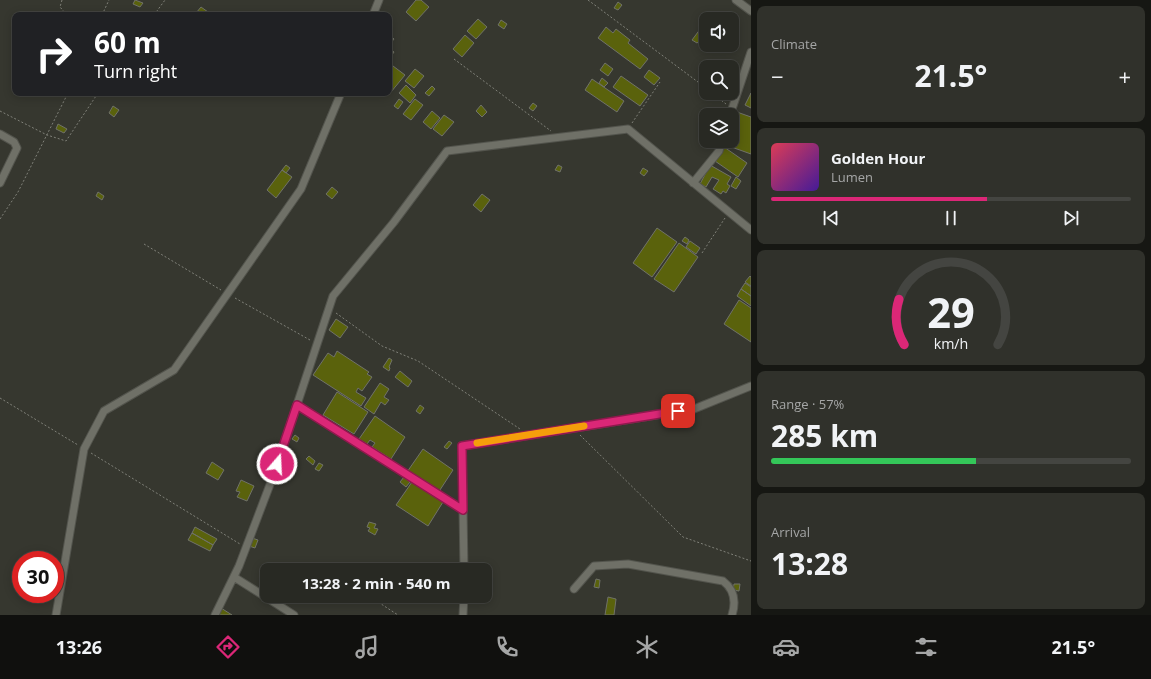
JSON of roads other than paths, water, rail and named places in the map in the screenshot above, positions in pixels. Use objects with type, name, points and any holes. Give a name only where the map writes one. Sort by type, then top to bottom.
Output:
[{"type":"street","points":[[374,12],[379,0]]},
{"type":"street","points":[[736,0],[751,11]]},
{"type":"street","points":[[732,108],[751,52]]},
{"type":"street","points":[[56,615],[84,449],[104,411],[174,370],[301,189],[340,96]]},
{"type":"street","points":[[215,615],[234,577],[274,474],[333,296],[394,222],[447,151],[628,129],[728,213],[751,230]]},
{"type":"street","points":[[0,134],[14,142],[17,148],[0,183]]},
{"type":"street","points":[[693,183],[720,148]]},
{"type":"street","points":[[464,563],[462,446],[527,434],[694,409],[751,386]]},
{"type":"street","points":[[297,405],[463,510]]},
{"type":"street","points":[[574,589],[594,566],[628,564],[723,581],[729,586],[734,597],[735,606],[732,615]]},
{"type":"street","points":[[234,577],[294,615]]},
{"type":"street","points":[[463,615],[464,603]]}]
